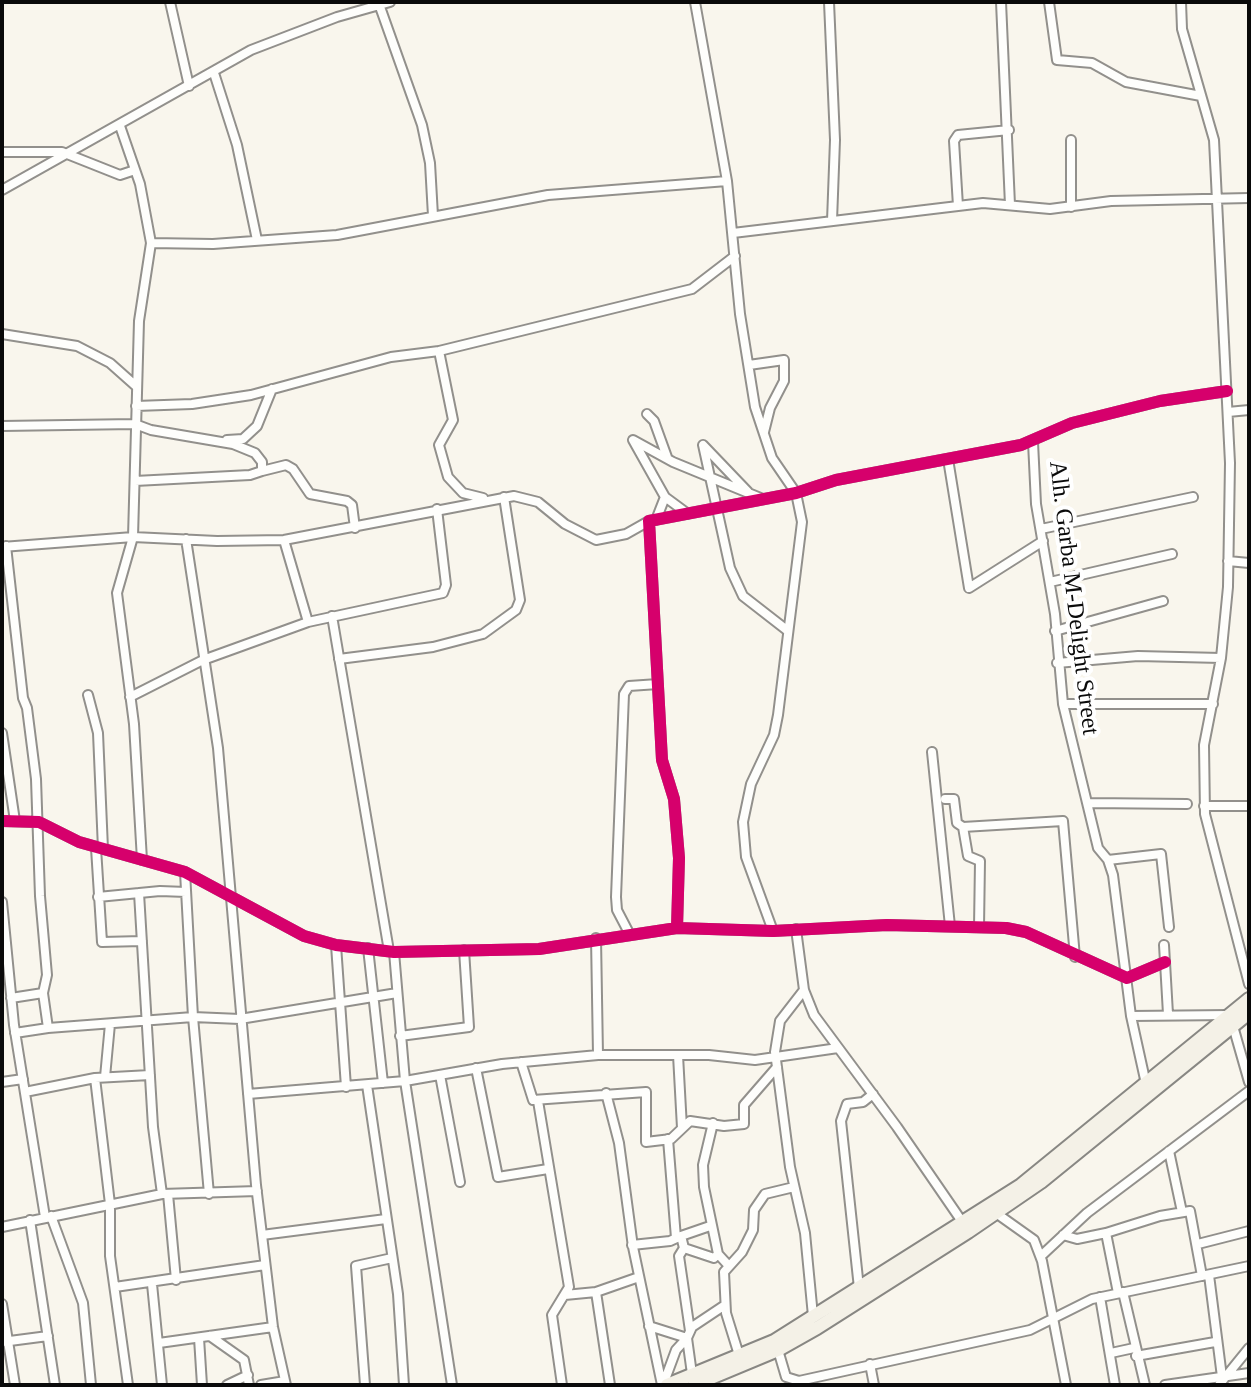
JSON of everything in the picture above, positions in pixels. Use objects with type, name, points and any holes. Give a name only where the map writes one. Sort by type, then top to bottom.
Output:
[{"type":"main road","points":[[664,1385],[693,1380],[778,1350],[996,1213],[1086,1147],[1233,1021],[1249,999]]},
{"type":"main road","points":[[693,1380],[739,1355],[774,1341],[1021,1185],[1146,1084],[1233,1021],[1249,1013]]},
{"type":"street","points":[[170,2],[189,86]]},
{"type":"street","points":[[2,190],[68,156],[251,50],[390,2]]},
{"type":"street","points":[[695,2],[727,181],[749,365],[763,435],[772,458],[796,493],[802,532],[774,735],[751,784],[743,822],[746,857],[773,931]]},
{"type":"street","points":[[829,2],[835,140],[832,221]]},
{"type":"street","points":[[1002,2],[1010,205]]},
{"type":"street","points":[[1049,2],[1057,60],[1092,63],[1126,82],[1201,96]]},
{"type":"street","points":[[1181,2],[1182,29],[1214,140],[1228,412],[1228,561],[1221,658],[1204,745],[1204,806],[1227,910],[1249,984]]},
{"type":"street","points":[[379,4],[422,125],[430,163],[433,216]]},
{"type":"street","points":[[214,73],[237,145],[257,240]]},
{"type":"street","points":[[120,126],[135,170],[151,243],[139,321],[133,537],[117,593],[130,697],[142,860]]},
{"type":"street","points":[[958,206],[954,141],[958,135],[1009,130]]},
{"type":"street","points":[[1071,140],[1071,207]]},
{"type":"street","points":[[2,152],[55,151],[120,175],[135,170]]},
{"type":"street","points":[[151,243],[213,244],[352,233],[548,195],[727,181]]},
{"type":"street","points":[[733,233],[995,202],[1050,209],[1111,201],[1249,198]]},
{"type":"street","points":[[136,406],[192,404],[272,389],[391,357],[439,351],[692,289],[735,256]]},
{"type":"street","points":[[2,334],[77,346],[110,363],[137,387]]},
{"type":"street","points":[[439,351],[453,420],[439,445],[448,477],[463,493],[476,499],[525,496],[538,502],[565,524],[596,540],[626,534],[653,521],[796,493],[836,480],[1033,442],[1072,423],[1160,401],[1227,391]]},
{"type":"street","points":[[749,365],[784,360],[784,381],[770,408],[763,435]]},
{"type":"street","points":[[221,441],[243,439],[257,426],[272,389]]},
{"type":"street","points":[[1228,412],[1249,410]]},
{"type":"street","points":[[647,414],[654,421],[667,457]]},
{"type":"street","points":[[2,426],[135,424],[151,430],[221,441],[255,453],[262,462],[262,471]]},
{"type":"street","points":[[689,514],[665,497],[633,440],[712,479],[764,500]]},
{"type":"street","name":"Alh. Garba M-Delight Street","points":[[1033,442],[1063,704],[1071,747],[1090,803],[1098,848],[1108,860],[1131,1016],[1146,1084]]},
{"type":"street","points":[[748,492],[703,445],[730,568],[743,596],[788,631]]},
{"type":"street","points":[[948,459],[969,588],[1043,541]]},
{"type":"street","points":[[135,481],[200,480],[286,465],[293,469],[310,494],[347,501],[352,505],[355,528]]},
{"type":"street","points":[[48,1028],[43,993],[47,975],[40,896],[39,822],[4,547],[133,537],[284,540],[504,497]]},
{"type":"street","points":[[339,659],[433,647],[483,634],[516,610],[520,600],[504,497]]},
{"type":"street","points":[[665,497],[653,521],[662,760],[674,799],[679,858],[677,928]]},
{"type":"street","points":[[1041,529],[1193,497]]},
{"type":"street","points":[[130,697],[203,660],[308,622],[443,593],[446,585],[437,509]]},
{"type":"street","points":[[186,539],[218,748],[257,1191],[273,1327],[285,1383],[261,1385]]},
{"type":"street","points":[[284,540],[308,622]]},
{"type":"street","points":[[1050,582],[1172,554]]},
{"type":"street","points":[[1228,561],[1249,563]]},
{"type":"street","points":[[1055,631],[1163,601]]},
{"type":"street","points":[[332,616],[391,951],[405,1081],[452,1385]]},
{"type":"street","points":[[1057,663],[1138,656],[1221,658]]},
{"type":"street","points":[[629,933],[617,910],[616,897],[624,690],[629,686],[658,684]]},
{"type":"street","points":[[88,695],[98,733],[98,897],[102,942],[142,941]]},
{"type":"street","points":[[1063,704],[1213,704]]},
{"type":"street","points":[[2,733],[15,821]]},
{"type":"street","points":[[932,752],[950,926]]},
{"type":"street","points":[[945,799],[954,799],[957,823],[963,827],[1063,821],[1075,957]]},
{"type":"street","points":[[1090,803],[1187,804]]},
{"type":"street","points":[[1204,806],[1249,806]]},
{"type":"street","points":[[2,821],[39,822],[99,848],[185,872],[231,895],[274,922],[304,936],[336,945],[391,951],[539,949],[677,928],[773,931],[887,925],[950,926],[1026,932],[1045,938],[1075,957],[1127,978],[1165,962]]},
{"type":"street","points":[[963,827],[968,856],[980,861],[979,927]]},
{"type":"street","points":[[1108,860],[1161,854],[1169,927]]},
{"type":"street","points":[[185,872],[193,1017],[209,1194]]},
{"type":"street","points":[[98,897],[186,892]]},
{"type":"street","points":[[139,893],[150,1075],[176,1280]]},
{"type":"street","points":[[2,902],[5,955],[25,1092],[48,1216],[83,1303],[91,1385]]},
{"type":"street","points":[[796,929],[804,990],[814,1015],[963,1223]]},
{"type":"street","points":[[596,938],[598,1055]]},
{"type":"street","points":[[336,945],[346,1087]]},
{"type":"street","points":[[1164,945],[1168,1014]]},
{"type":"street","points":[[368,948],[383,1083]]},
{"type":"street","points":[[400,1036],[469,1027],[464,950]]},
{"type":"street","points":[[804,990],[780,1021],[775,1057],[794,1187],[805,1233],[813,1316]]},
{"type":"street","points":[[11,998],[43,993]]},
{"type":"street","points":[[15,1033],[193,1017],[240,1019],[397,993]]},
{"type":"street","points":[[1131,1016],[1168,1014],[1233,1021],[1249,1082]]},
{"type":"street","points":[[110,1024],[100,1078],[110,1204],[108,1238],[128,1385]]},
{"type":"street","points":[[248,1094],[405,1081],[476,1068],[598,1055],[678,1055],[741,1060],[838,1048]]},
{"type":"street","points":[[678,1055],[682,1128]]},
{"type":"street","points":[[521,1062],[529,1097],[538,1101],[646,1092],[646,1142],[668,1139],[690,1121],[724,1126],[744,1124],[744,1105],[777,1067]]},
{"type":"street","points":[[476,1068],[498,1177],[548,1169]]},
{"type":"street","points":[[25,1092],[100,1078],[150,1075]]},
{"type":"street","points":[[440,1075],[460,1182]]},
{"type":"street","points":[[2,1082],[23,1079]]},
{"type":"street","points":[[367,1085],[392,1258],[404,1385]]},
{"type":"street","points":[[1041,1256],[1063,1235],[1249,1091]]},
{"type":"street","points":[[606,1093],[619,1143],[632,1245],[664,1385]]},
{"type":"street","points":[[859,1289],[841,1121],[847,1104],[863,1102],[873,1094]]},
{"type":"street","points":[[538,1101],[569,1287],[552,1315],[562,1385]]},
{"type":"street","points":[[713,1123],[703,1165],[710,1226],[718,1254],[729,1266]]},
{"type":"street","points":[[668,1139],[678,1237],[684,1248],[714,1258],[718,1254]]},
{"type":"street","points":[[1169,1151],[1182,1212]]},
{"type":"street","points":[[739,1355],[725,1305],[722,1279],[742,1252],[753,1230],[754,1210],[765,1194],[794,1187]]},
{"type":"street","points":[[2,1227],[165,1194],[257,1191]]},
{"type":"street","points":[[1063,1235],[1077,1239],[1190,1211],[1205,1275],[1220,1381]]},
{"type":"street","points":[[996,1213],[1034,1240],[1041,1256],[1066,1385]]},
{"type":"street","points":[[262,1235],[386,1219]]},
{"type":"street","points":[[30,1220],[55,1385]]},
{"type":"street","points":[[632,1245],[678,1237],[710,1226]]},
{"type":"street","points":[[1198,1244],[1249,1231]]},
{"type":"street","points":[[1106,1233],[1145,1385]]},
{"type":"street","points":[[684,1248],[679,1256],[680,1272],[688,1297],[693,1380]]},
{"type":"street","points":[[365,1385],[356,1266],[392,1258]]},
{"type":"street","points":[[115,1287],[152,1284],[265,1265]]},
{"type":"street","points":[[778,1350],[786,1377],[791,1380],[1030,1330],[1100,1297],[1249,1266]]},
{"type":"street","points":[[565,1295],[596,1292],[639,1277]]},
{"type":"street","points":[[152,1284],[162,1385]]},
{"type":"street","points":[[596,1292],[610,1385]]},
{"type":"street","points":[[1100,1297],[1115,1385]]},
{"type":"street","points":[[2,1304],[15,1385]]},
{"type":"street","points":[[664,1385],[676,1350],[707,1314],[725,1305]]},
{"type":"street","points":[[649,1326],[689,1334]]},
{"type":"street","points":[[159,1343],[273,1327]]},
{"type":"street","points":[[6,1341],[48,1336]]},
{"type":"street","points":[[210,1336],[244,1360],[248,1380],[227,1385]]},
{"type":"street","points":[[199,1338],[202,1385]]},
{"type":"street","points":[[1111,1353],[1215,1342]]},
{"type":"street","points":[[1220,1381],[1249,1348]]},
{"type":"street","points":[[870,1364],[874,1385]]},
{"type":"street","points":[[1165,1385],[1220,1381],[1249,1373]]},
{"type":"cycle path","points":[[677,928],[679,858],[674,799],[662,760],[649,521],[796,493],[836,480],[1021,445],[1072,423],[1160,401],[1227,391]]},
{"type":"cycle path","points":[[2,821],[39,822],[79,842],[185,872],[304,936],[336,945],[394,952],[539,949],[677,928],[773,931],[887,925],[1006,928],[1026,932],[1127,978],[1165,962]]}]
